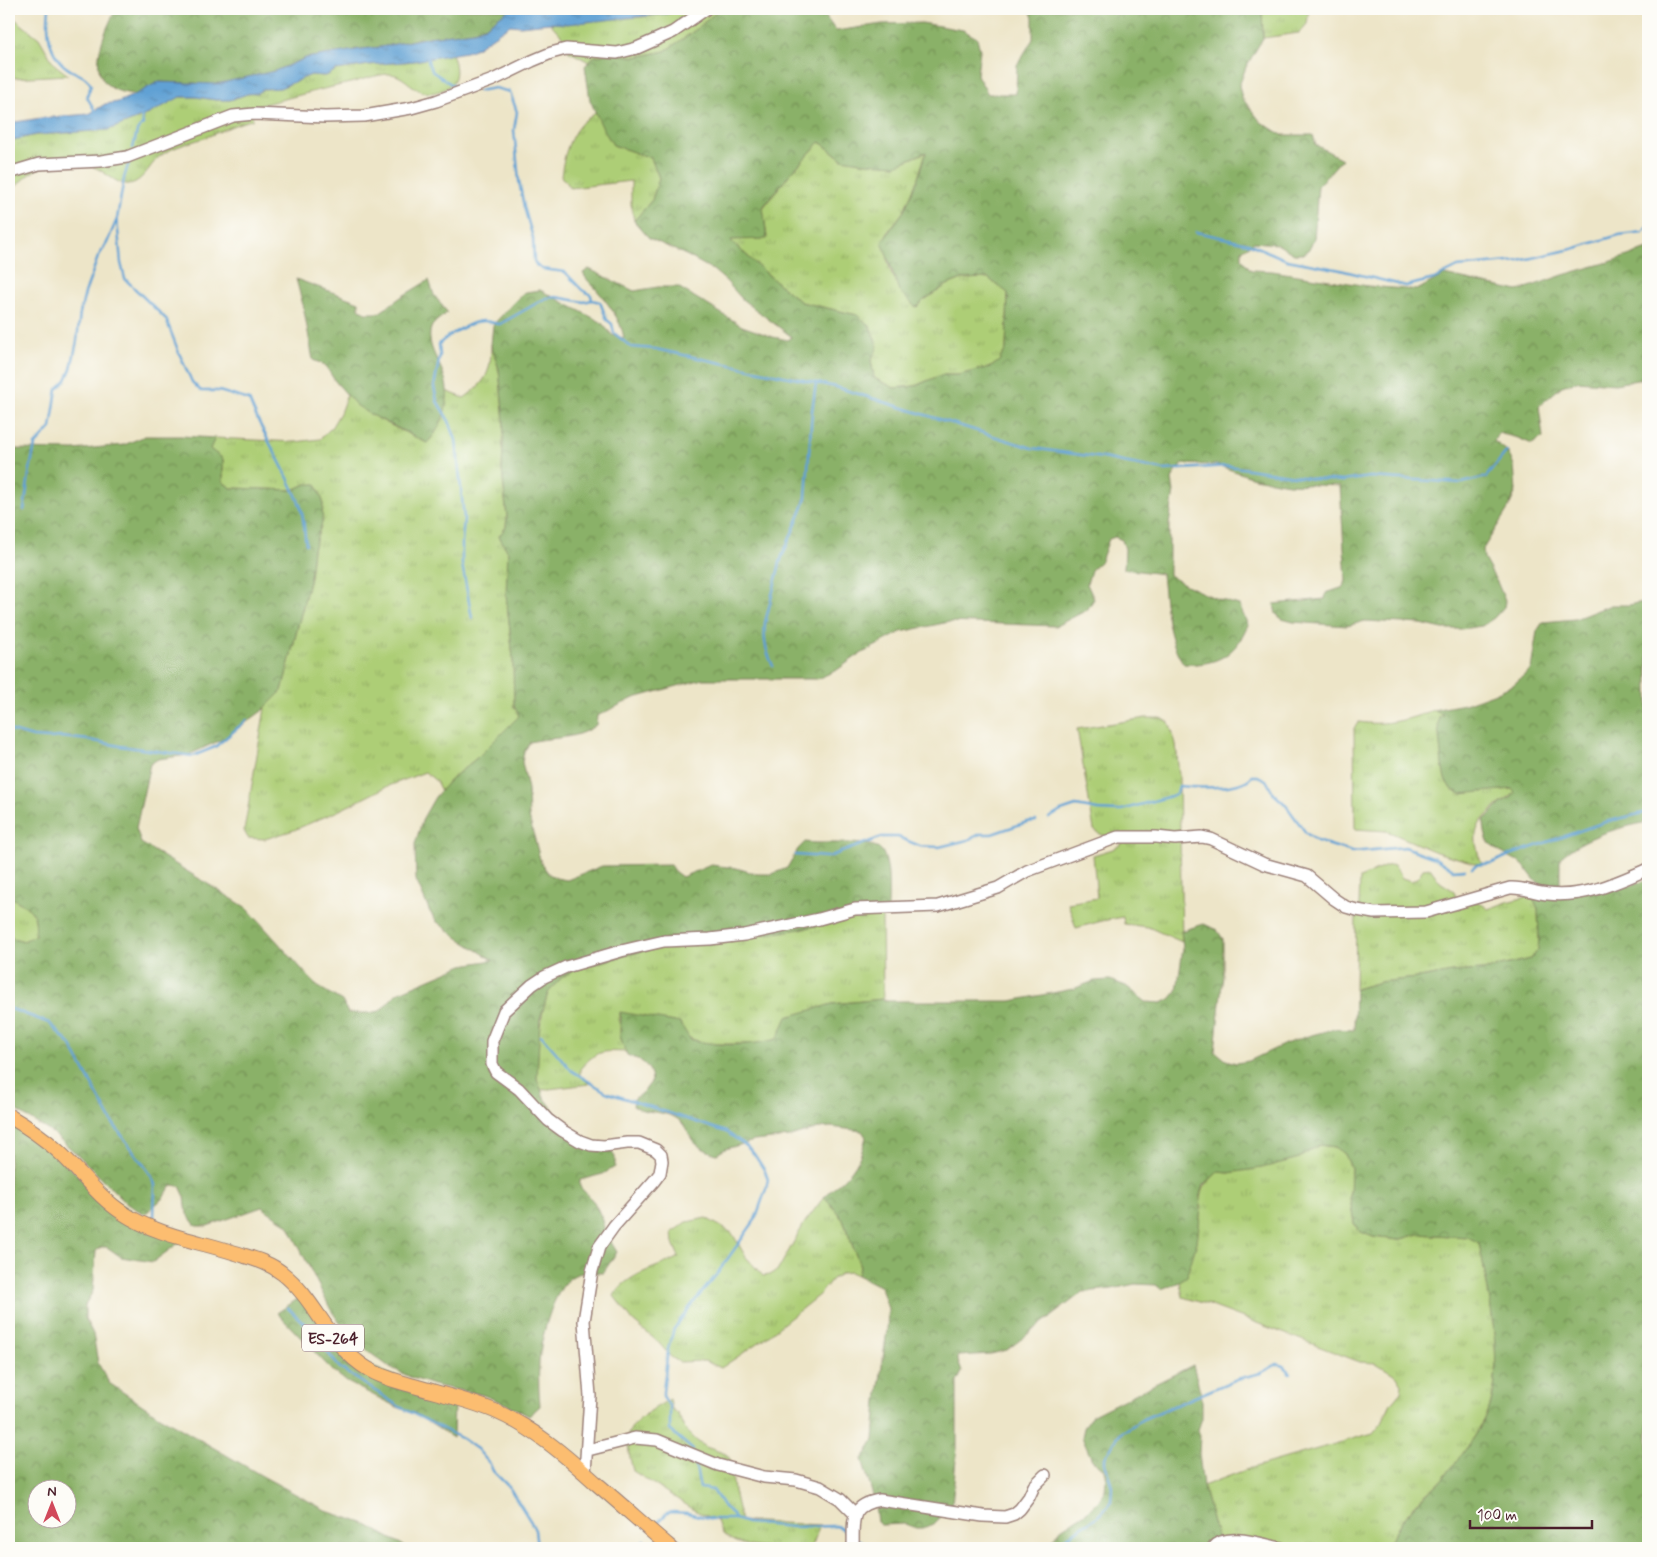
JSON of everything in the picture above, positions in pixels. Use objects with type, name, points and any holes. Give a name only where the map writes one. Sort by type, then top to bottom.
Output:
[{"type":"main road","name":"ES-264","points":[[9,1116],[38,1133],[59,1151],[104,1198],[122,1213],[164,1232],[267,1263],[281,1272],[298,1288],[339,1346],[368,1370],[384,1378],[466,1400],[523,1425],[548,1441],[671,1548]]},
{"type":"street","points":[[9,173],[39,164],[101,161],[127,157],[233,116],[254,114],[317,117],[364,116],[411,108],[493,80],[551,53],[566,49],[616,53],[637,48],[673,32],[706,9]]},
{"type":"street","points":[[585,1473],[588,1450],[590,1396],[584,1321],[592,1271],[599,1247],[614,1226],[654,1182],[662,1168],[662,1161],[656,1150],[639,1143],[627,1142],[604,1146],[591,1145],[580,1141],[548,1120],[519,1089],[496,1072],[492,1064],[492,1041],[504,1011],[532,985],[544,977],[566,967],[664,941],[744,935],[819,919],[855,909],[938,906],[998,888],[1028,871],[1118,838],[1156,837],[1175,839],[1202,837],[1211,839],[1264,864],[1307,876],[1317,886],[1346,907],[1374,912],[1426,912],[1517,887],[1548,894],[1594,890],[1608,887],[1648,869]]},
{"type":"street","points":[[588,1450],[635,1438],[657,1440],[710,1462],[746,1472],[796,1480],[820,1487],[840,1499],[855,1514]]},
{"type":"street","points":[[854,1548],[855,1514],[866,1502],[880,1500],[983,1516],[1005,1517],[1014,1514],[1020,1509],[1034,1486],[1045,1475]]},
{"type":"street","points":[[1213,1548],[1218,1543],[1226,1540],[1240,1540],[1281,1548]]},
{"type":"green space","points":[[116,9],[510,9],[485,27],[474,31],[306,58],[275,71],[216,85],[158,82],[136,95],[116,90],[106,83],[101,75],[99,64],[102,41]]},
{"type":"green space","points":[[684,9],[720,9],[693,32],[665,51],[636,57],[610,53],[593,57],[589,62],[568,51],[572,47],[550,23],[651,16]]},
{"type":"green space","points":[[720,9],[820,9],[836,31],[882,24],[922,23],[963,30],[977,38],[980,50],[977,75],[988,94],[1016,94],[1017,65],[1033,39],[1033,18],[1030,9],[1262,9],[1263,38],[1246,67],[1239,86],[1242,98],[1261,122],[1282,135],[1313,135],[1316,145],[1342,159],[1318,186],[1314,239],[1310,248],[1303,254],[1294,254],[1277,244],[1254,242],[1242,250],[1242,259],[1251,270],[1272,271],[1368,286],[1417,290],[1444,275],[1518,291],[1648,249],[1648,378],[1615,384],[1577,381],[1562,386],[1539,406],[1543,437],[1532,444],[1498,433],[1494,441],[1507,451],[1514,465],[1516,491],[1508,509],[1483,549],[1484,559],[1505,601],[1504,607],[1494,618],[1482,626],[1443,629],[1421,624],[1365,621],[1347,626],[1293,622],[1282,619],[1276,614],[1274,604],[1325,599],[1326,593],[1344,587],[1346,580],[1340,486],[1289,484],[1254,478],[1217,465],[1183,464],[1176,470],[1172,480],[1174,491],[1169,525],[1169,575],[1203,593],[1239,605],[1248,625],[1235,647],[1217,660],[1198,664],[1184,664],[1178,655],[1170,633],[1162,574],[1124,569],[1125,549],[1122,540],[1115,537],[1109,539],[1101,561],[1091,570],[1087,584],[1094,599],[1087,610],[1056,626],[949,622],[901,632],[857,656],[837,670],[817,679],[703,679],[634,698],[597,716],[596,725],[580,734],[530,742],[524,752],[522,762],[528,789],[529,817],[541,863],[549,874],[556,878],[567,880],[602,866],[670,865],[682,877],[711,865],[736,868],[757,874],[772,874],[787,868],[798,849],[805,842],[857,843],[876,847],[884,855],[888,871],[888,911],[806,928],[713,942],[658,947],[577,968],[561,978],[548,993],[540,1019],[537,1079],[544,1097],[565,1130],[609,1148],[615,1157],[615,1167],[603,1174],[580,1180],[580,1187],[594,1202],[601,1216],[605,1232],[617,1252],[603,1273],[576,1274],[566,1282],[559,1292],[545,1329],[540,1354],[540,1406],[529,1416],[483,1395],[433,1385],[410,1377],[388,1366],[369,1352],[344,1329],[331,1310],[288,1225],[262,1207],[207,1226],[196,1226],[187,1214],[185,1197],[180,1186],[172,1185],[162,1199],[145,1214],[127,1204],[54,1134],[9,1106],[9,937],[24,941],[35,935],[36,926],[31,911],[9,896],[9,449],[74,450],[124,445],[145,436],[215,438],[210,449],[223,459],[223,482],[231,488],[293,490],[306,484],[316,484],[323,501],[322,523],[313,549],[310,577],[282,691],[262,711],[225,738],[188,755],[158,759],[150,764],[136,828],[141,843],[247,908],[317,986],[342,1001],[348,1013],[380,1011],[397,993],[463,965],[493,960],[458,938],[436,921],[416,880],[415,844],[423,818],[435,797],[451,779],[478,757],[519,716],[514,705],[513,658],[506,595],[508,552],[499,536],[506,527],[507,517],[502,470],[504,421],[499,369],[491,345],[493,325],[526,292],[540,290],[601,322],[612,335],[624,338],[613,312],[601,294],[584,275],[583,273],[589,269],[634,291],[658,287],[678,287],[742,326],[773,337],[788,340],[792,337],[743,300],[713,270],[649,238],[634,221],[652,200],[659,178],[651,158],[613,145],[603,129],[590,100],[585,66],[593,57],[610,53],[636,57],[665,51],[693,32]],"holes":[[[820,142],[842,159],[896,165],[926,152],[917,181],[904,211],[882,241],[899,291],[914,306],[917,307],[924,300],[947,285],[962,279],[988,278],[1008,293],[1006,349],[999,361],[991,367],[958,375],[941,375],[915,386],[894,388],[874,378],[871,360],[878,347],[870,326],[857,315],[801,302],[733,243],[731,240],[767,239],[763,207],[789,175]]]},
{"type":"green space","points":[[1262,9],[1309,9],[1307,24],[1299,33],[1263,38]]},
{"type":"green space","points":[[9,10],[16,20],[39,38],[54,64],[68,75],[12,78],[9,73]]},
{"type":"green space","points":[[452,54],[456,71],[454,81],[451,85],[440,91],[424,92],[395,75],[373,76],[253,107],[252,120],[168,151],[155,161],[140,179],[130,184],[118,182],[93,167],[67,163],[49,165],[34,171],[9,194],[9,141],[36,135],[108,130],[149,114],[179,97],[230,100],[247,94],[257,93],[263,89],[280,88],[311,75],[324,76],[336,70],[414,61]]},
{"type":"green space","points":[[595,112],[613,145],[651,158],[659,178],[652,200],[634,221],[631,204],[631,181],[570,188],[561,177],[565,156],[572,136],[582,123]]},
{"type":"green space","points":[[820,142],[842,159],[896,165],[927,152],[904,211],[887,233],[888,262],[892,275],[917,306],[947,285],[962,279],[988,278],[1008,292],[1006,349],[999,362],[991,367],[958,375],[941,375],[915,386],[894,388],[874,378],[871,360],[857,315],[801,302],[730,240],[767,237],[763,208],[789,175]]},
{"type":"green space","points":[[296,279],[359,302],[359,308],[365,313],[379,313],[429,280],[434,295],[447,312],[432,326],[430,342],[444,376],[447,399],[444,416],[437,431],[427,443],[356,405],[335,381],[325,365],[313,360],[303,305]]},
{"type":"green space","points":[[491,345],[499,369],[504,421],[502,470],[507,517],[506,527],[499,536],[508,552],[506,595],[513,658],[514,705],[519,716],[478,757],[451,779],[441,791],[436,781],[425,772],[386,787],[294,830],[265,839],[248,838],[244,831],[265,708],[282,691],[310,577],[313,549],[322,523],[323,501],[306,484],[293,490],[231,488],[223,482],[223,459],[209,449],[215,438],[295,442],[320,439],[331,428],[340,413],[347,394],[374,416],[427,443],[436,432],[442,419],[446,391],[464,398],[483,381],[489,369]]},
{"type":"green space","points":[[1648,601],[1648,822],[1602,834],[1569,850],[1560,858],[1560,885],[1550,890],[1613,889],[1637,884],[1648,879],[1648,1548],[1386,1548],[1406,1516],[1441,1481],[1468,1446],[1488,1412],[1493,1394],[1495,1374],[1494,1329],[1491,1306],[1479,1243],[1468,1237],[1418,1234],[1398,1240],[1373,1237],[1359,1231],[1354,1223],[1350,1198],[1351,1168],[1345,1154],[1335,1147],[1319,1145],[1299,1158],[1262,1168],[1229,1173],[1218,1172],[1204,1185],[1200,1198],[1201,1209],[1197,1242],[1187,1276],[1180,1282],[1161,1289],[1156,1285],[1135,1284],[1083,1292],[1007,1350],[991,1354],[958,1356],[962,1372],[957,1382],[957,1448],[952,1505],[934,1524],[923,1528],[916,1528],[905,1524],[881,1525],[877,1522],[874,1499],[862,1459],[874,1439],[888,1309],[881,1287],[857,1275],[860,1266],[843,1220],[824,1197],[856,1165],[866,1137],[862,1131],[831,1127],[820,1128],[790,1137],[754,1141],[725,1149],[717,1154],[704,1149],[693,1141],[678,1119],[664,1113],[643,1110],[633,1106],[634,1099],[652,1081],[648,1067],[627,1055],[620,1036],[620,1012],[680,1023],[690,1039],[733,1045],[777,1039],[787,1017],[832,1004],[883,999],[886,1001],[1011,1001],[1073,989],[1094,981],[1110,980],[1126,986],[1146,1002],[1162,1003],[1170,999],[1177,991],[1183,948],[1181,931],[1204,924],[1217,930],[1223,939],[1223,974],[1215,1051],[1226,1060],[1236,1063],[1249,1061],[1285,1044],[1308,1036],[1334,1029],[1354,1030],[1355,989],[1380,982],[1452,972],[1483,970],[1531,959],[1538,950],[1538,908],[1532,898],[1549,890],[1536,881],[1523,865],[1491,845],[1485,831],[1484,820],[1502,803],[1511,798],[1515,792],[1512,789],[1461,794],[1451,789],[1445,779],[1442,765],[1438,725],[1439,717],[1443,715],[1433,710],[1465,704],[1513,685],[1531,669],[1537,631],[1543,622],[1575,619],[1611,605],[1629,605]]},
{"type":"green space","points":[[1433,710],[1443,715],[1442,762],[1451,789],[1484,791],[1513,789],[1515,792],[1491,811],[1480,824],[1477,831],[1476,845],[1482,865],[1436,852],[1387,831],[1355,829],[1354,728],[1359,722],[1397,721]]},
{"type":"green space","points":[[1146,718],[1160,718],[1169,722],[1176,744],[1179,776],[1182,942],[1148,927],[1124,924],[1123,917],[1076,928],[1068,903],[1097,898],[1093,855],[1122,844],[1120,838],[1102,835],[1094,830],[1077,729]]},
{"type":"green space","points":[[1394,865],[1402,878],[1412,881],[1418,877],[1423,869],[1430,868],[1440,882],[1454,891],[1456,898],[1462,902],[1479,902],[1488,909],[1531,896],[1538,908],[1538,950],[1531,959],[1483,970],[1452,972],[1380,982],[1355,989],[1356,915],[1359,904],[1360,878],[1386,866]]},
{"type":"green space","points":[[9,896],[27,907],[35,920],[35,935],[24,941],[9,937]]},
{"type":"green space","points":[[882,912],[883,999],[832,1004],[777,1039],[755,1044],[706,1044],[620,1013],[620,1036],[626,1052],[605,1052],[591,1058],[580,1069],[580,1075],[589,1084],[541,1090],[537,1079],[538,1036],[544,1006],[551,989],[561,978],[577,968],[658,947],[713,942],[806,928]]},
{"type":"green space","points":[[9,1120],[21,1127],[90,1185],[180,1242],[153,1262],[121,1257],[107,1247],[101,1247],[96,1251],[93,1291],[85,1305],[85,1318],[93,1334],[98,1363],[109,1383],[159,1416],[264,1477],[329,1512],[363,1523],[408,1548],[9,1548]]},
{"type":"green space","points":[[1319,1145],[1335,1147],[1345,1154],[1351,1168],[1350,1198],[1354,1223],[1359,1231],[1373,1237],[1398,1240],[1418,1234],[1468,1237],[1479,1243],[1494,1328],[1495,1373],[1493,1394],[1488,1412],[1474,1438],[1440,1481],[1408,1512],[1386,1548],[1220,1548],[1203,1486],[1248,1469],[1373,1433],[1382,1422],[1391,1403],[1401,1391],[1402,1384],[1397,1376],[1376,1363],[1360,1362],[1183,1297],[1180,1282],[1187,1276],[1201,1209],[1202,1193],[1210,1180],[1218,1172],[1229,1173],[1299,1158]]},
{"type":"green space","points":[[824,1197],[843,1220],[860,1266],[857,1275],[850,1272],[842,1273],[832,1279],[820,1294],[764,1339],[721,1368],[705,1361],[679,1362],[671,1357],[658,1342],[633,1321],[614,1296],[619,1288],[634,1277],[679,1257],[673,1243],[672,1232],[687,1222],[706,1218],[732,1233],[746,1257],[763,1276],[770,1275],[778,1270],[805,1222]]},
{"type":"green space","points":[[305,1294],[361,1362],[454,1401],[453,1438],[414,1413],[397,1407],[347,1382],[332,1370],[277,1313]]},
{"type":"green space","points":[[1193,1365],[1202,1398],[1202,1418],[1198,1430],[1200,1435],[1199,1454],[1203,1486],[1220,1548],[1047,1548],[1061,1529],[1088,1511],[1101,1498],[1105,1490],[1106,1479],[1104,1470],[1092,1460],[1082,1437],[1084,1428],[1091,1416]]},
{"type":"green space","points":[[670,1399],[672,1409],[678,1414],[684,1428],[697,1441],[706,1447],[726,1454],[730,1459],[734,1491],[741,1521],[820,1525],[813,1544],[809,1548],[753,1547],[732,1540],[723,1534],[717,1521],[696,1511],[633,1471],[628,1442],[630,1429],[646,1414]]},
{"type":"water","points":[[510,9],[684,9],[667,14],[567,24],[510,25],[475,49],[466,52],[414,61],[336,70],[324,76],[311,75],[280,88],[263,89],[257,93],[247,94],[230,100],[180,97],[149,114],[108,130],[36,135],[9,141],[9,123],[89,114],[105,104],[118,102],[158,82],[216,84],[275,71],[306,58],[474,31],[485,27]]},
{"type":"waterway","points":[[49,9],[49,36],[54,52],[64,66],[83,76],[89,82],[91,85],[87,97],[95,111]]},
{"type":"waterway","points":[[427,55],[433,72],[457,88]]},
{"type":"waterway","points":[[478,91],[495,88],[510,92],[517,112],[514,130],[519,181],[533,238],[534,261],[542,269],[565,272],[582,290],[591,295],[592,300]]},
{"type":"waterway","points":[[133,148],[137,131],[143,124],[141,115]]},
{"type":"waterway","points":[[24,510],[35,445],[51,428],[57,389],[66,380],[71,369],[85,293],[98,257],[107,243],[117,219],[124,178],[129,162]]},
{"type":"waterway","points":[[117,219],[121,263],[125,279],[166,319],[192,382],[201,391],[219,391],[249,400],[300,505],[306,544]]},
{"type":"waterway","points":[[1196,232],[1248,243],[1287,260],[1336,269],[1406,286],[1434,279],[1458,267],[1519,261],[1572,249],[1619,235],[1643,232],[1648,226]]},
{"type":"waterway","points":[[472,618],[462,564],[464,518],[456,440],[449,421],[437,401],[434,387],[440,355],[439,344],[473,323],[484,321],[500,324],[546,298],[556,297],[584,302],[592,300],[600,302],[607,320],[612,324],[614,333],[631,347],[655,349],[836,387],[1032,448],[1103,458],[1164,470],[1229,466],[1314,479],[1343,481],[1370,477],[1462,483],[1486,477],[1507,451]]},
{"type":"waterway","points":[[773,666],[764,635],[765,623],[781,559],[806,497],[812,411],[816,383]]},
{"type":"waterway","points":[[9,730],[33,737],[89,740],[193,756],[215,747],[247,720]]},
{"type":"waterway","points":[[1049,818],[1061,811],[1076,806],[1118,811],[1171,796],[1177,793],[1179,786],[1229,786],[1247,781],[1252,776],[1258,776],[1266,780],[1274,794],[1285,804],[1306,833],[1317,841],[1352,852],[1405,847],[1435,858],[1453,870],[1465,869]]},
{"type":"waterway","points":[[1472,868],[1476,865],[1492,863],[1605,822],[1648,812]]},
{"type":"waterway","points":[[795,855],[828,857],[882,837],[898,837],[920,846],[939,847],[968,840],[980,834],[992,834],[1027,822],[1036,821]]},
{"type":"waterway","points":[[9,1008],[49,1023],[70,1044],[112,1122],[151,1175],[155,1185],[154,1217]]},
{"type":"waterway","points":[[541,1035],[572,1071],[606,1092],[726,1132],[744,1144],[754,1154],[768,1179],[755,1220],[717,1274],[674,1329],[668,1349],[663,1396],[670,1407],[670,1430],[693,1450]]},
{"type":"waterway","points":[[288,1308],[305,1324],[340,1368],[400,1407],[463,1439],[477,1449],[490,1464],[493,1471],[509,1487],[531,1522],[535,1530],[537,1548]]},
{"type":"waterway","points":[[1050,1548],[1101,1514],[1108,1506],[1111,1501],[1112,1487],[1105,1458],[1121,1433],[1143,1419],[1237,1379],[1261,1373],[1277,1364],[1283,1366],[1290,1373]]},
{"type":"waterway","points":[[695,1462],[700,1488],[713,1490],[724,1507],[733,1514],[735,1519]]},
{"type":"waterway","points":[[657,1523],[667,1513],[673,1512],[713,1519],[735,1519],[747,1523],[792,1527],[836,1526],[849,1535]]},
{"type":"waterway","points":[[638,1548],[644,1540]]},
{"type":"waterway","points":[[858,1540],[879,1548]]}]
